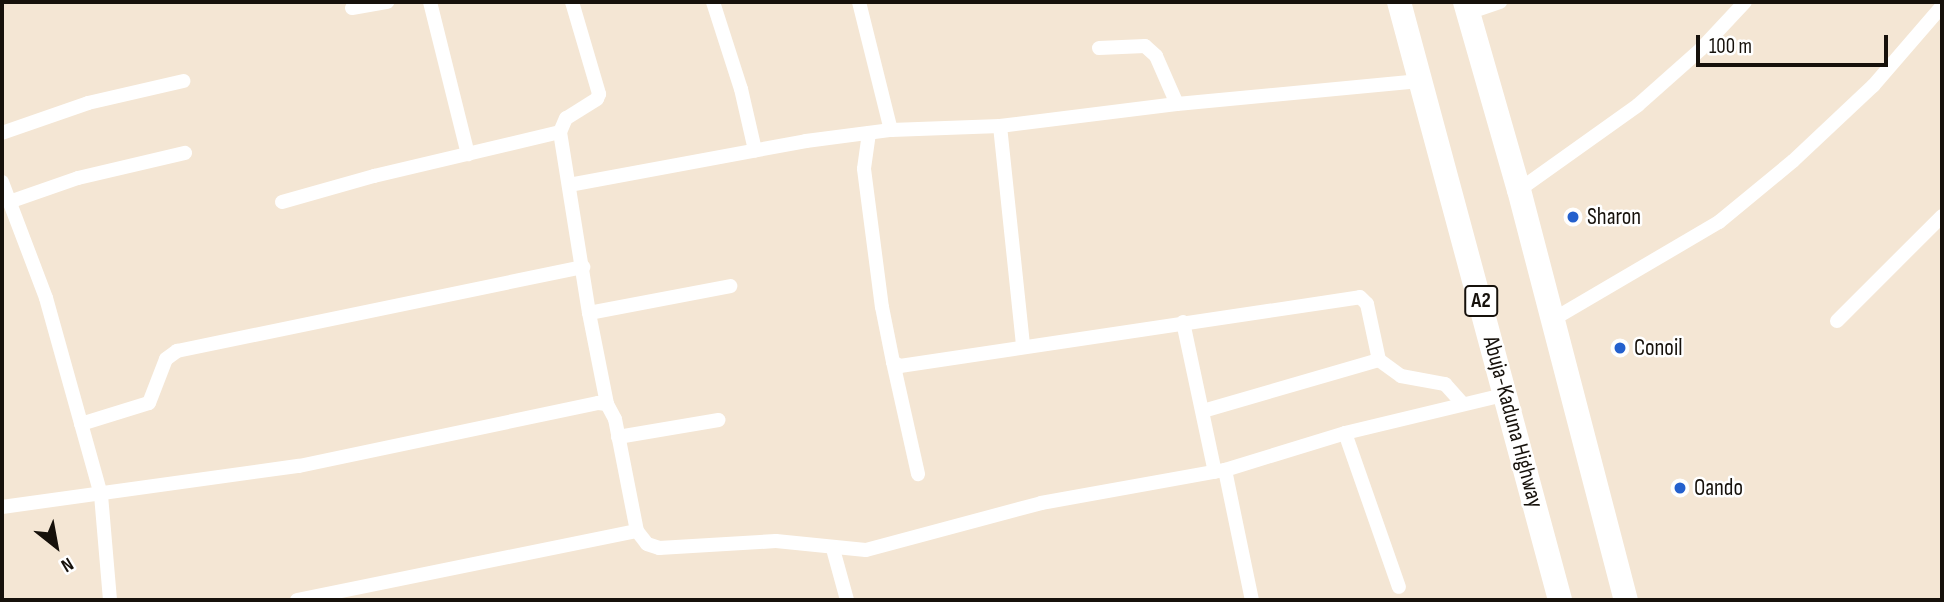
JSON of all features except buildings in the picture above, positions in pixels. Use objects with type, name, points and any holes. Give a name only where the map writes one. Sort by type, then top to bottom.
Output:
[{"type":"highway","name":"Abuja-Kaduna Highway","points":[[1399,2],[1507,394],[1560,600]]},
{"type":"highway","points":[[1467,7],[1519,190],[1626,600]]},
{"type":"street","points":[[352,8],[387,2]]},
{"type":"street","points":[[430,2],[468,153]]},
{"type":"street","points":[[572,2],[599,94],[597,99],[566,118],[560,132],[603,399],[618,437],[637,531],[647,544],[659,548],[776,541],[866,550],[1041,503],[1220,471],[1345,433],[1507,394]]},
{"type":"street","points":[[713,2],[741,89],[755,150]]},
{"type":"street","points":[[859,2],[891,130]]},
{"type":"street","points":[[1467,7],[1500,2]]},
{"type":"street","points":[[1519,190],[1638,105],[1701,49],[1745,2]]},
{"type":"street","points":[[1552,320],[1719,222],[1793,161],[1873,86],[1942,6]]},
{"type":"street","points":[[1099,48],[1145,46],[1156,55],[1177,104]]},
{"type":"street","points":[[2,133],[88,103],[183,81]]},
{"type":"street","points":[[569,185],[755,150],[891,130],[1000,126],[1177,104],[1420,81]]},
{"type":"street","points":[[1000,126],[1023,345]]},
{"type":"street","points":[[282,202],[560,132]]},
{"type":"street","points":[[869,133],[864,169],[880,294],[918,474]]},
{"type":"street","points":[[9,202],[78,178],[185,153]]},
{"type":"street","points":[[2,182],[46,298],[102,495],[110,600]]},
{"type":"street","points":[[1837,321],[1942,216]]},
{"type":"street","points":[[81,424],[149,403],[166,359],[177,351],[583,267]]},
{"type":"street","points":[[589,313],[730,286]]},
{"type":"street","points":[[893,362],[900,366],[1023,345],[1360,297],[1367,304],[1379,360],[1401,376],[1445,384],[1463,404]]},
{"type":"street","points":[[1183,322],[1252,600]]},
{"type":"street","points":[[1203,411],[1379,360]]},
{"type":"street","points":[[2,507],[299,466],[603,399]]},
{"type":"street","points":[[618,437],[719,420]]},
{"type":"street","points":[[1345,433],[1399,587]]},
{"type":"street","points":[[297,600],[637,531]]},
{"type":"street","points":[[833,548],[847,600]]},
{"type":"place","name":"Sharon","points":[[1573,217]]},
{"type":"place","name":"Conoil","points":[[1620,348]]},
{"type":"place","name":"Oando","points":[[1680,488]]}]
